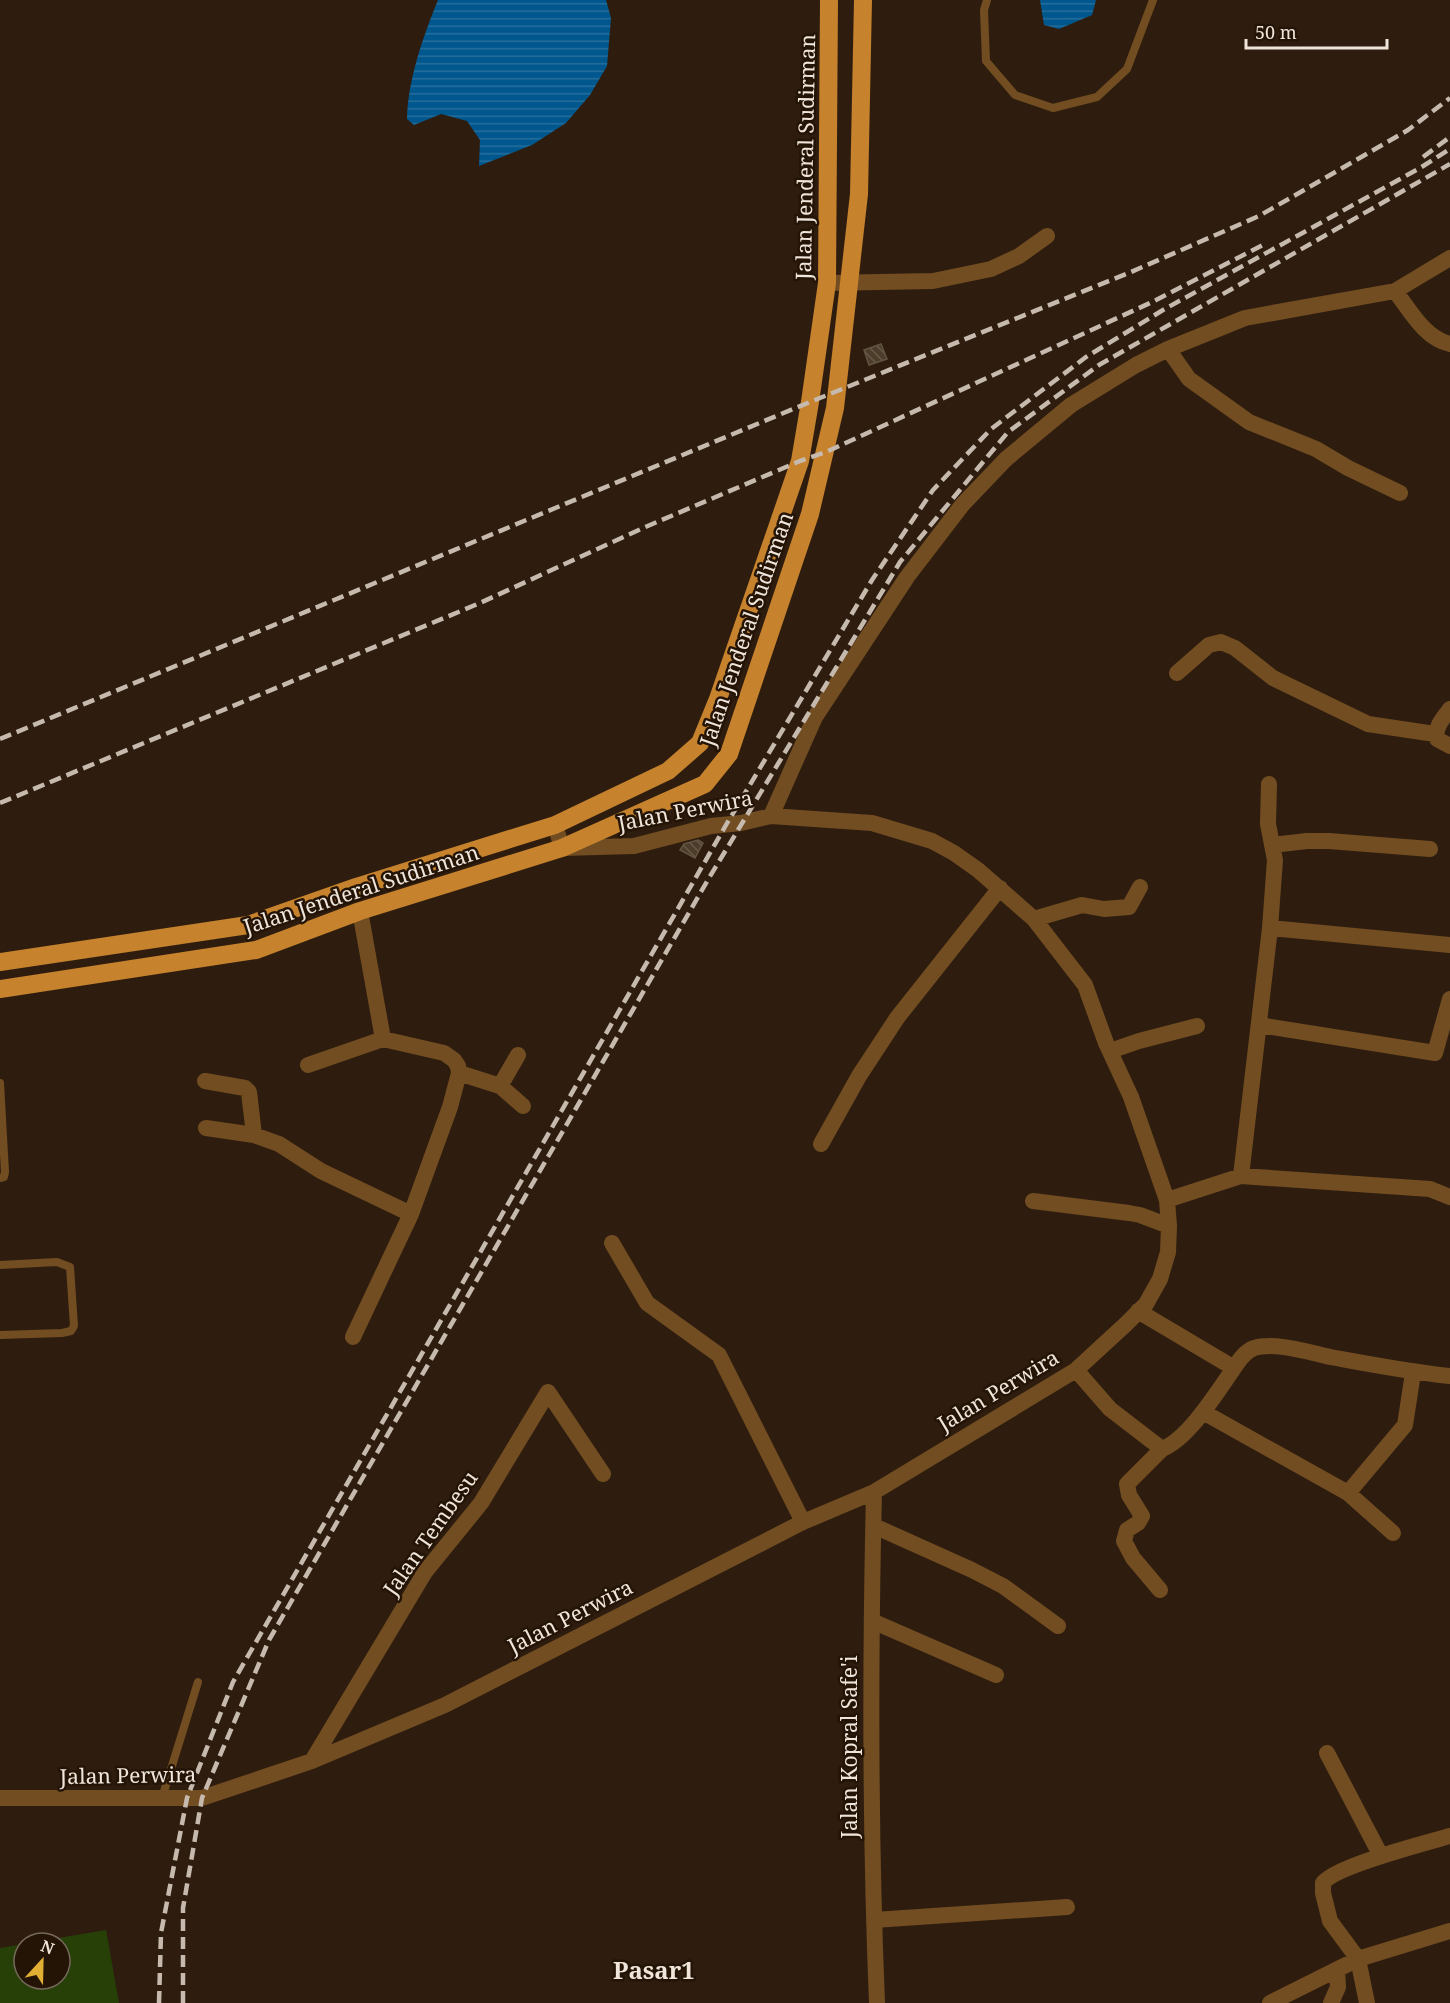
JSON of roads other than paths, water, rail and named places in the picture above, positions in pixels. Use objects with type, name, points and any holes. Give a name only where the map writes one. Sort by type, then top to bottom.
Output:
[{"type":"highway","name":"Jalan Jenderal Sudirman","points":[[0,962],[248,925],[356,887],[555,825],[668,771],[700,743],[718,699],[800,461],[826,283],[829,0]]},
{"type":"highway","name":"Jalan Jenderal Sudirman","points":[[0,989],[256,950],[360,911],[562,848],[705,784],[729,754],[810,514],[835,408],[859,194],[863,0]]},
{"type":"street","points":[[826,283],[933,281],[991,269],[1019,256],[1047,236]]},
{"type":"street","points":[[771,816],[815,717],[907,577],[963,504],[1006,459],[1071,405],[1136,365],[1168,349],[1245,318],[1395,291],[1450,258]]},
{"type":"street","points":[[1395,291],[1430,336],[1450,344]]},
{"type":"street","points":[[1168,349],[1189,379],[1249,422],[1316,449],[1347,468],[1400,493]]},
{"type":"street","points":[[1177,673],[1209,645],[1221,642],[1235,648],[1272,678],[1368,724],[1436,734]]},
{"type":"street","points":[[1450,709],[1436,734],[1437,739],[1450,746]]},
{"type":"street","points":[[1241,1176],[1270,928],[1275,860],[1268,825],[1269,784]]},
{"type":"street","name":"Jalan Perwira","points":[[0,1798],[201,1798],[312,1761],[446,1705],[804,1522],[874,1492],[1076,1370],[1146,1304],[1160,1279],[1168,1252],[1169,1226],[1167,1200],[1131,1097],[1110,1052],[1085,985],[1034,919],[1000,888],[962,859],[932,841],[872,823],[771,816],[741,823],[711,826],[634,846],[562,848]]},
{"type":"street","points":[[555,825],[562,848]]},
{"type":"street","points":[[1272,845],[1329,841],[1430,849]]},
{"type":"street","points":[[1034,919],[1082,905],[1104,909],[1129,907],[1140,887]]},
{"type":"street","points":[[821,1144],[859,1076],[897,1018],[1000,888]]},
{"type":"street","points":[[360,911],[383,1039]]},
{"type":"street","points":[[1270,928],[1450,945]]},
{"type":"street","points":[[1259,1025],[1435,1053],[1450,999]]},
{"type":"street","points":[[1110,1052],[1139,1041],[1197,1026]]},
{"type":"street","points":[[308,1065],[383,1039],[444,1053],[458,1066],[459,1073],[450,1107],[411,1214],[353,1337]]},
{"type":"street","points":[[500,1086],[518,1055]]},
{"type":"street","points":[[459,1073],[500,1086],[523,1106]]},
{"type":"street","points":[[205,1081],[245,1088],[249,1092],[254,1135]]},
{"type":"street","points":[[206,1128],[254,1135],[279,1144],[321,1171],[411,1214]]},
{"type":"street","points":[[1167,1200],[1241,1176],[1430,1189],[1450,1197]]},
{"type":"street","points":[[1033,1201],[1129,1212],[1169,1226]]},
{"type":"street","points":[[612,1243],[647,1303],[719,1355],[804,1522]]},
{"type":"street","points":[[1138,1311],[1234,1368]]},
{"type":"street","points":[[1160,1590],[1133,1558],[1124,1541],[1127,1530],[1138,1523],[1142,1516],[1126,1489],[1127,1484],[1162,1449],[1172,1446],[1203,1412],[1234,1368],[1250,1350],[1270,1346],[1413,1373],[1450,1376]]},
{"type":"street","points":[[1076,1370],[1110,1409],[1162,1449]]},
{"type":"street","points":[[1348,1492],[1406,1425],[1413,1373]]},
{"type":"street","name":"Jalan Tembesu","points":[[312,1761],[425,1572],[481,1503],[549,1392],[603,1474]]},
{"type":"street","points":[[1203,1412],[1348,1492],[1394,1533]]},
{"type":"street","name":"Jalan Kopral Safe'i","points":[[874,1492],[870,1703],[877,2003]]},
{"type":"street","points":[[873,1526],[1003,1586],[1058,1626]]},
{"type":"street","points":[[872,1622],[996,1675]]},
{"type":"street","points":[[1327,1753],[1381,1856]]},
{"type":"street","points":[[1367,2003],[1358,1959],[1330,1921],[1322,1887],[1326,1879],[1331,1876],[1381,1856],[1450,1836]]},
{"type":"street","points":[[874,1920],[1067,1907]]},
{"type":"street","points":[[1270,2003],[1358,1959],[1450,1931]]},
{"type":"street","points":[[1331,2003],[1338,1988],[1337,1970]]},
{"type":"lane","points":[[987,0],[984,10],[986,61],[1015,95],[1053,108],[1097,97],[1127,69],[1153,0]]},
{"type":"lane","points":[[0,1083],[5,1172],[4,1177],[0,1178]]},
{"type":"lane","points":[[0,1265],[57,1262],[70,1266],[74,1326],[71,1331],[0,1335]]},
{"type":"lane","points":[[162,1798],[198,1682]]},
{"type":"water","points":[[438,0],[606,0],[611,18],[607,66],[590,95],[566,123],[532,145],[479,166],[480,140],[467,121],[441,114],[414,125],[407,119],[413,74]]},
{"type":"water","points":[[1040,0],[1096,0],[1092,15],[1059,29],[1044,25]]},
{"type":"railway","points":[[0,739],[810,402],[1131,272],[1259,216],[1408,130],[1450,98]]},
{"type":"railway","points":[[1423,157],[1450,137]]},
{"type":"railway","points":[[159,2003],[161,1933],[187,1798],[233,1682],[726,825],[872,580],[933,490],[991,429],[1086,357],[1163,310],[1420,168],[1450,149]]},
{"type":"railway","points":[[183,2003],[183,1908],[202,1798],[269,1640],[709,878],[900,562],[1008,432],[1099,365],[1450,164]]},
{"type":"railway","points":[[0,803],[480,603],[643,528],[826,452],[1150,303],[1263,245]]},
{"type":"district","name":"Pasar1","points":[[654,1969]]}]
